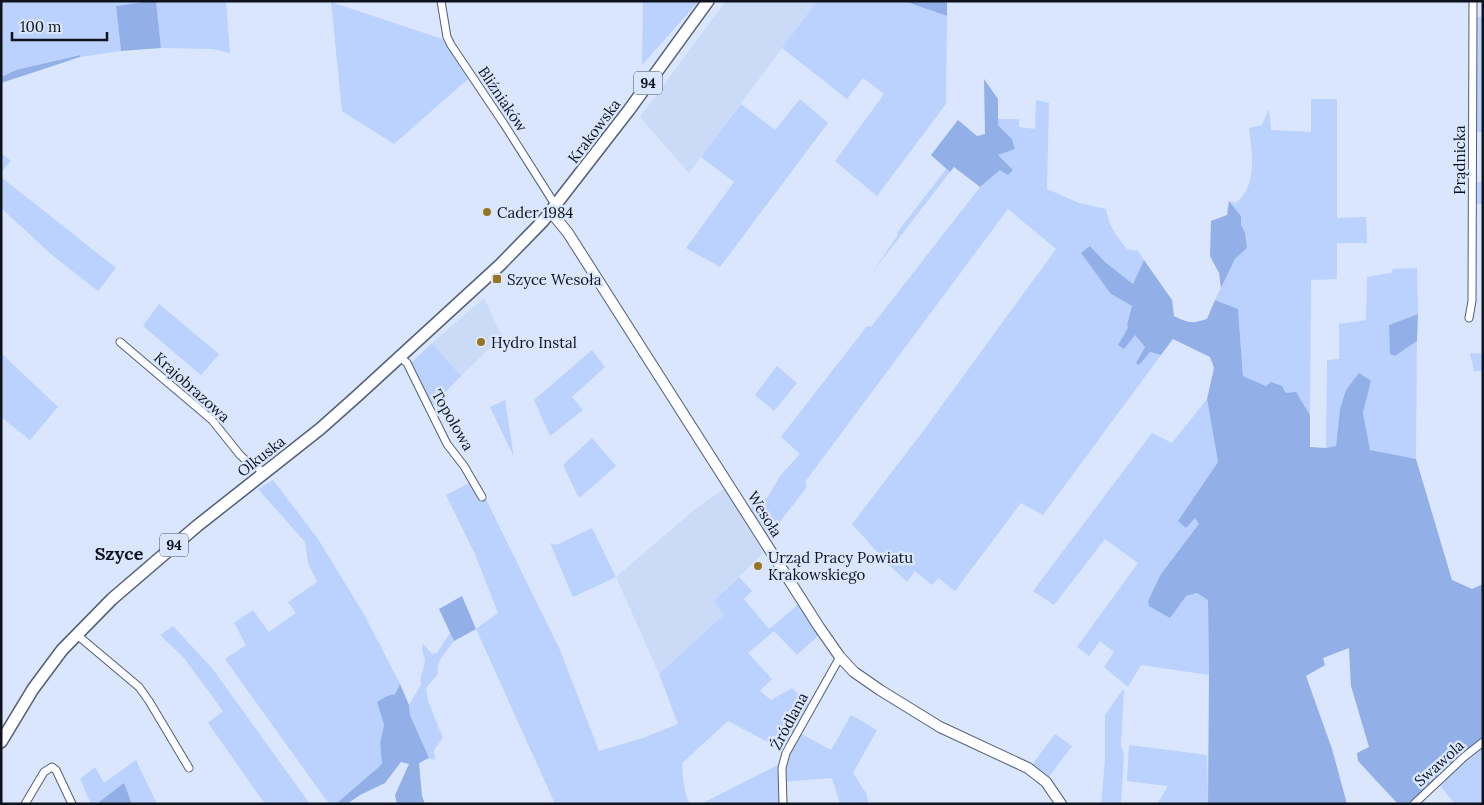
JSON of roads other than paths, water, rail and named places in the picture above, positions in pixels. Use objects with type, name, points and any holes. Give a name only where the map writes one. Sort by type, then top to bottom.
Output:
[{"type":"main road","name":"Krakowska","points":[[554,209],[708,1]]},
{"type":"main road","name":"Olkuska","points":[[1,742],[34,689],[62,650],[112,599],[178,542],[320,429],[500,266],[554,209]]},
{"type":"street","name":"Bliźniaków","points":[[441,1],[445,29],[451,45],[504,124],[554,209]]},
{"type":"street","name":"Prądnicka","points":[[1469,318],[1472,301],[1474,1]]},
{"type":"street","name":"Wesoła","points":[[554,209],[840,657],[854,672],[870,684],[939,726],[1028,768],[1046,782],[1061,804]]},
{"type":"street","name":"Krajobrazowa","points":[[120,342],[212,420],[240,455],[250,464],[256,465],[263,474]]},
{"type":"street","name":"Topolowa","points":[[400,357],[407,363],[447,444],[464,466],[482,497]]},
{"type":"street","points":[[76,634],[139,687],[190,768]]},
{"type":"street","name":"Źródlana","points":[[784,804],[782,768],[786,753],[840,657]]},
{"type":"street","name":"Swawola","points":[[1414,804],[1464,757],[1483,742]]},
{"type":"street","points":[[25,804],[44,772],[52,767],[56,770],[72,804]]},
{"type":"place","name":"Cader 1984","points":[[487,212]]},
{"type":"place","name":"Szyce Wesoła","points":[[497,279]]},
{"type":"place","name":"Hydro Instal","points":[[481,342]]},
{"type":"place","name":"Urząd Pracy Powiatu Krakowskiego","points":[[758,566]]},
{"type":"district","name":"Szyce","points":[[119,553]]}]
